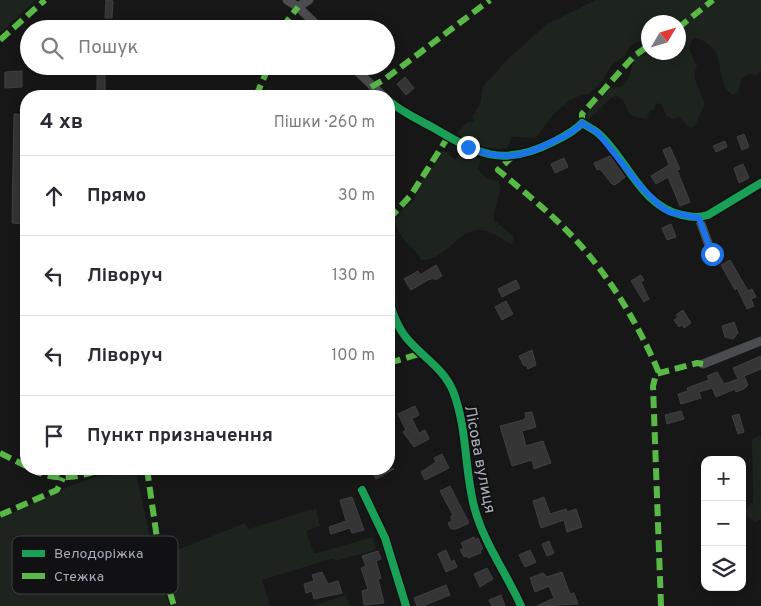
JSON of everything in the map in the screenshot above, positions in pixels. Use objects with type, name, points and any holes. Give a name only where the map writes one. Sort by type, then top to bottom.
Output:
[{"type":"street","points":[[287,0],[298,7],[312,20]]},
{"type":"street","points":[[298,7],[309,0]]},
{"type":"street","points":[[361,75],[376,90]]},
{"type":"street","points":[[395,105],[448,137],[488,156],[518,156],[538,150],[567,135],[582,123],[598,133],[641,187],[660,206],[669,212],[699,218],[708,215],[761,183]]},
{"type":"street","points":[[699,218],[712,254]]},
{"type":"street","name":"Лісова вулиця","points":[[395,316],[400,330],[410,343],[442,372],[452,390],[463,420],[470,486],[476,512],[486,539],[521,606]]},
{"type":"street","points":[[703,364],[761,341]]},
{"type":"street","points":[[362,490],[385,538],[406,606]]},
{"type":"shaded area","points":[[0,0],[36,0],[0,33]]},
{"type":"shaded area","points":[[596,0],[761,0],[761,70],[758,75],[748,74],[741,78],[739,92],[732,95],[726,87],[722,79],[717,55],[713,48],[706,42],[695,38],[691,41],[689,49],[697,66],[695,80],[705,104],[695,126],[690,128],[679,117],[672,119],[666,115],[662,105],[656,103],[655,109],[649,112],[647,120],[630,115],[623,100],[616,95],[586,120],[589,110],[609,88],[625,84],[632,67],[633,55],[641,46],[641,60],[686,60],[686,15],[641,15],[641,40],[632,45],[623,58],[613,65],[601,82],[589,94],[573,99],[558,110],[536,138],[512,137],[507,148],[501,149],[462,140],[458,133],[466,123],[474,121],[472,116],[480,105],[483,87],[509,58],[547,24]]},
{"type":"shaded area","points":[[440,151],[446,152],[455,160],[461,151],[473,153],[480,160],[478,169],[487,179],[499,181],[500,186],[494,220],[514,237],[512,244],[488,232],[472,231],[458,239],[437,256],[421,260],[414,249],[399,233],[395,221],[402,210],[415,199],[419,184],[436,164]]},
{"type":"shaded area","points":[[395,282],[398,311],[395,321]]},
{"type":"shaded area","points":[[759,435],[761,437],[761,519],[755,522],[746,515],[746,510],[753,502],[752,440]]},
{"type":"shaded area","points":[[136,475],[150,536],[12,536],[12,594],[165,594],[169,606],[0,606],[0,518],[80,482],[97,477]]},
{"type":"shaded area","points":[[316,508],[320,526],[306,531],[314,554],[373,537],[376,550],[335,561],[334,558],[262,580],[270,606],[172,606],[168,594],[178,594],[178,550],[245,523],[249,529]]},
{"type":"shaded area","points":[[346,595],[350,606],[313,606]]},
{"type":"building","points":[[106,0],[113,1],[112,18],[105,18]]},
{"type":"building","points":[[20,71],[22,87],[5,88],[5,72]]},
{"type":"building","points":[[97,75],[105,75],[105,90],[97,90]]},
{"type":"building","points":[[405,77],[414,88],[406,95],[397,84]]},
{"type":"building","points":[[14,114],[20,114],[20,224],[12,223]]},
{"type":"building","points":[[744,134],[749,147],[742,150],[737,137]]},
{"type":"building","points":[[725,141],[727,147],[716,152],[713,146]]},
{"type":"building","points":[[670,147],[680,169],[677,170],[690,202],[680,206],[668,177],[656,184],[651,176],[669,165],[663,150]]},
{"type":"building","points":[[610,156],[625,177],[615,185],[612,184],[600,169],[597,170],[594,163]]},
{"type":"building","points":[[564,158],[568,167],[555,173],[551,164]]},
{"type":"building","points":[[743,164],[749,178],[739,183],[734,168]]},
{"type":"building","points":[[671,224],[676,237],[667,240],[662,228]]},
{"type":"building","points":[[730,260],[748,291],[752,289],[756,297],[751,299],[754,306],[747,309],[737,288],[735,290],[721,265]]},
{"type":"building","points":[[436,265],[442,276],[435,280],[434,278],[428,280],[411,290],[404,279],[418,271],[420,275]]},
{"type":"building","points":[[641,275],[644,280],[641,282],[649,299],[644,302],[631,281]]},
{"type":"building","points":[[516,280],[520,288],[502,297],[498,289]]},
{"type":"building","points":[[506,301],[513,314],[502,320],[495,307]]},
{"type":"building","points":[[683,310],[691,323],[684,328],[682,325],[679,327],[674,320],[678,318],[676,315]]},
{"type":"building","points":[[734,322],[738,333],[733,339],[725,337],[722,326]]},
{"type":"building","points":[[532,350],[536,365],[528,369],[526,365],[524,366],[519,356]]},
{"type":"building","points":[[761,356],[761,369],[744,376],[748,385],[744,389],[736,392],[735,389],[716,397],[712,388],[699,392],[701,398],[681,404],[678,394],[688,391],[687,388],[709,380],[707,376],[717,372],[724,384],[738,379],[733,368]]},
{"type":"building","points":[[415,406],[419,415],[412,419],[419,433],[425,430],[429,439],[414,447],[403,432],[406,430],[398,414]]},
{"type":"building","points":[[681,411],[684,419],[667,424],[665,415]]},
{"type":"building","points":[[532,412],[536,427],[522,431],[526,446],[543,441],[551,463],[534,469],[532,460],[512,466],[500,426],[523,420],[526,417],[525,413]]},
{"type":"building","points":[[739,414],[744,432],[738,434],[732,416]]},
{"type":"building","points":[[442,454],[449,468],[425,480],[421,472],[436,462],[434,458]]},
{"type":"building","points":[[374,475],[383,475],[376,479]]},
{"type":"building","points":[[450,486],[469,523],[456,529],[451,529],[448,523],[452,521],[451,516],[453,515],[440,491]]},
{"type":"building","points":[[352,497],[364,530],[352,533],[350,528],[331,534],[329,527],[346,521],[340,500]]},
{"type":"building","points":[[544,497],[550,514],[566,509],[567,512],[576,509],[582,527],[567,532],[564,520],[541,528],[533,501]]},
{"type":"building","points":[[474,537],[475,540],[478,538],[483,549],[480,550],[481,553],[468,558],[467,556],[464,557],[460,550],[464,548],[461,543]]},
{"type":"building","points":[[549,541],[554,553],[547,556],[542,544]]},
{"type":"building","points":[[446,550],[451,562],[454,560],[457,567],[446,572],[438,554]]},
{"type":"building","points":[[530,550],[536,562],[525,567],[519,555]]},
{"type":"building","points":[[378,551],[381,559],[376,561],[381,578],[378,579],[384,603],[364,605],[362,591],[368,589],[361,568],[366,566],[362,556]]},
{"type":"building","points":[[487,568],[493,579],[480,587],[474,574]]},
{"type":"building","points":[[322,572],[328,584],[338,581],[342,593],[314,599],[312,591],[306,593],[304,584],[314,581],[312,575]]},
{"type":"building","points":[[562,572],[570,594],[574,593],[578,604],[537,606],[554,598],[549,586],[535,592],[530,578],[543,573],[547,577]]},
{"type":"building","points":[[446,585],[450,595],[423,606],[417,606],[414,598]]},
{"type":"building","points":[[501,595],[505,606],[492,606],[489,600]]},
{"type":"marked path","points":[[22,20],[45,0]]},
{"type":"marked path","points":[[395,71],[490,0]]},
{"type":"marked path","points":[[686,22],[713,0]]},
{"type":"marked path","points":[[288,20],[298,7]]},
{"type":"marked path","points":[[0,40],[20,22]]},
{"type":"marked path","points":[[582,123],[582,114],[634,56],[641,51]]},
{"type":"marked path","points":[[259,90],[265,75]]},
{"type":"marked path","points":[[371,87],[390,75]]},
{"type":"marked path","points":[[395,212],[411,195],[448,137]]},
{"type":"marked path","points":[[513,156],[498,170],[555,219],[587,253],[628,311],[659,373]]},
{"type":"marked path","points":[[395,361],[422,353]]},
{"type":"marked path","points":[[661,606],[653,386],[656,374],[697,363],[703,364]]},
{"type":"marked path","points":[[0,453],[20,463]]},
{"type":"marked path","points":[[46,475],[58,477],[85,475]]},
{"type":"marked path","points":[[148,475],[157,536]]},
{"type":"marked path","points":[[0,515],[57,490],[63,478]]},
{"type":"marked path","points":[[170,594],[174,606]]},
{"type":"cycle path","points":[[395,106],[463,144],[477,150],[504,156],[535,150],[568,134],[582,123],[598,133],[608,143],[635,180],[655,202],[668,210],[682,215],[695,217],[708,215],[761,183]]},
{"type":"cycle path","points":[[395,317],[403,333],[440,371],[453,391],[464,436],[469,480],[479,523],[521,606]]},
{"type":"cycle path","points":[[362,490],[385,538],[406,606]]},
{"type":"route","points":[[468,147],[488,156],[518,156],[538,150],[567,135],[582,123],[598,133],[641,187],[660,206],[669,212],[699,218],[712,254]]}]
